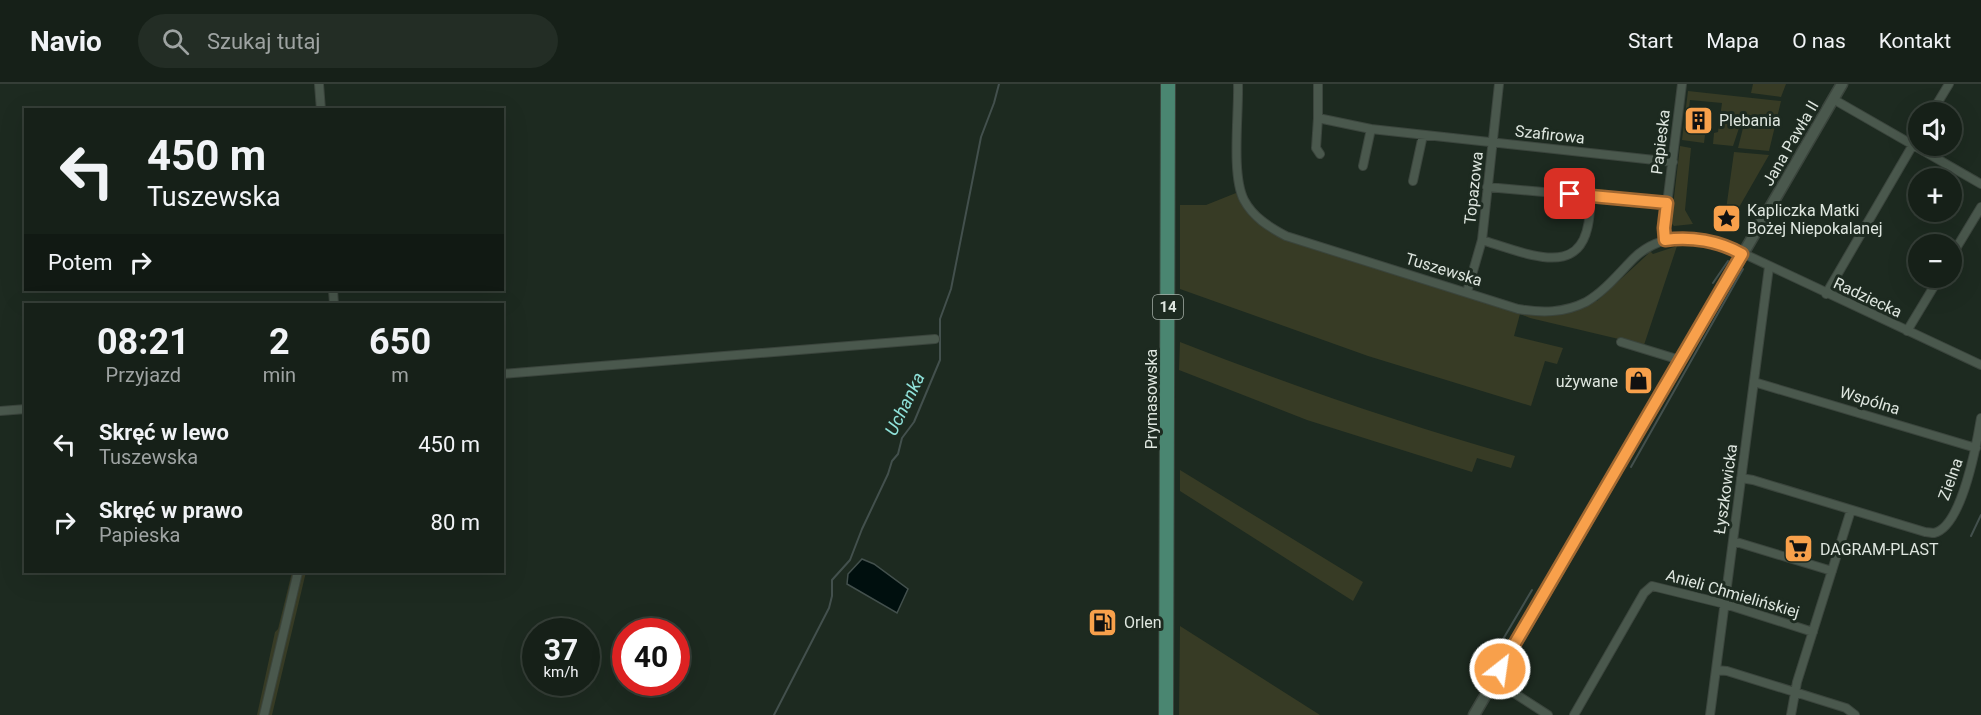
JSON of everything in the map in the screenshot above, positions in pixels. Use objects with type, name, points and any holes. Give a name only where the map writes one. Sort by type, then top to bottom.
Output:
[{"type":"main road","name":"Prymasowska","points":[[1166,715],[1168,84]]},
{"type":"street","points":[[319,84],[321,108]]},
{"type":"street","name":"Tuszewska","points":[[1239,84],[1239,184],[1243,198],[1251,211],[1261,220],[1286,236],[1531,311],[1545,312],[1568,309],[1587,301],[1600,292],[1643,251],[1665,240],[1684,238],[1726,246],[1738,261]]},
{"type":"street","points":[[1318,84],[1316,148],[1320,154]]},
{"type":"street","name":"Topazowa","points":[[1467,292],[1482,240],[1499,84]]},
{"type":"street","name":"Papieska","points":[[1665,240],[1664,228],[1683,84]]},
{"type":"street","name":"Jana Pawła II","points":[[1473,715],[1842,84]]},
{"type":"street","points":[[1938,102],[1949,84]]},
{"type":"street","points":[[1833,99],[1908,142]]},
{"type":"street","name":"Szafirowa","points":[[1318,118],[1371,129],[1673,162]]},
{"type":"street","points":[[1363,166],[1371,129]]},
{"type":"street","points":[[1413,181],[1423,135]]},
{"type":"street","points":[[1826,294],[1908,155]]},
{"type":"street","points":[[1933,156],[1981,184]]},
{"type":"street","points":[[1487,187],[1667,203]]},
{"type":"street","points":[[1482,240],[1549,260],[1568,255],[1588,235],[1591,218],[1590,195]]},
{"type":"street","points":[[1962,238],[1981,207]]},
{"type":"street","name":"Radziecka","points":[[1738,261],[1769,267],[1980,363]]},
{"type":"street","name":"Łyszkowicka","points":[[1710,715],[1769,267]]},
{"type":"street","points":[[1907,331],[1933,288]]},
{"type":"street","points":[[504,374],[935,339]]},
{"type":"street","points":[[1621,342],[1680,360]]},
{"type":"street","name":"Wspólna","points":[[1755,382],[1976,448]]},
{"type":"street","points":[[0,411],[24,410]]},
{"type":"street","name":"Zielna","points":[[1851,510],[1935,533],[1949,520],[1969,478],[1981,418]]},
{"type":"street","points":[[1741,478],[1851,510],[1794,692],[1791,715]]},
{"type":"street","points":[[1733,541],[1746,543],[1832,571]]},
{"type":"street","points":[[264,715],[298,573]]},
{"type":"street","name":"Anieli Chmielińskiej","points":[[1574,715],[1644,594],[1652,586],[1725,604],[1813,632]]},
{"type":"street","points":[[1716,670],[1727,671],[1846,708],[1854,714]]},
{"type":"street","points":[[1494,680],[1548,715]]},
{"type":"green space","points":[[1753,84],[1786,84],[1781,97],[1751,93]]},
{"type":"green space","points":[[1688,91],[1781,101],[1769,151],[1738,148],[1745,120],[1742,119],[1733,146],[1713,144],[1714,133],[1718,132],[1722,103],[1690,100],[1686,133],[1705,135],[1704,143],[1682,140]]},
{"type":"green space","points":[[1680,146],[1691,148],[1685,210],[1693,224],[1674,226],[1671,223]]},
{"type":"green space","points":[[1734,152],[1769,155],[1730,223],[1715,227],[1725,217]]},
{"type":"green space","points":[[1236,193],[1244,207],[1255,219],[1281,238],[1520,313],[1549,315],[1577,310],[1597,301],[1650,251],[1653,254],[1677,246],[1644,345],[1520,314],[1514,336],[1563,348],[1557,364],[1545,361],[1531,406],[1368,356],[1180,289],[1180,205],[1206,205]]},
{"type":"green space","points":[[1180,342],[1346,403],[1515,456],[1511,468],[1477,458],[1472,472],[1307,420],[1179,370]]},
{"type":"green space","points":[[1180,470],[1363,582],[1353,601],[1180,491]]},
{"type":"green space","points":[[292,573],[306,573],[272,715],[257,715],[275,632],[278,629]]},
{"type":"green space","points":[[1180,626],[1320,715],[1179,715]]},
{"type":"shaded area","points":[[862,559],[874,564],[908,589],[897,613],[847,584],[848,574]]},
{"type":"waterway","name":"Uchanka","points":[[774,715],[829,608],[832,580],[850,560],[892,461],[898,454],[902,438],[914,422],[940,360],[940,319],[951,289],[981,137],[999,84]]},
{"type":"waterway","points":[[1713,283],[1728,261]]},
{"type":"waterway","points":[[1631,467],[1743,269]]},
{"type":"waterway","points":[[1971,536],[1981,515]]},
{"type":"waterway","points":[[1499,646],[1532,590]]},
{"type":"place","name":"Plebania","points":[[1698,120]]},
{"type":"place","name":"Kapliczka Matki Bożej Niepokalanej","points":[[1726,219]]},
{"type":"place","name":"używane","points":[[1639,381]]},
{"type":"place","name":"DAGRAM-PLAST","points":[[1799,549]]},
{"type":"place","name":"Orlen","points":[[1103,622]]},
{"type":"route","points":[[1500,669],[1742,254],[1726,246],[1702,240],[1684,238],[1665,240],[1667,203],[1570,194]]}]
